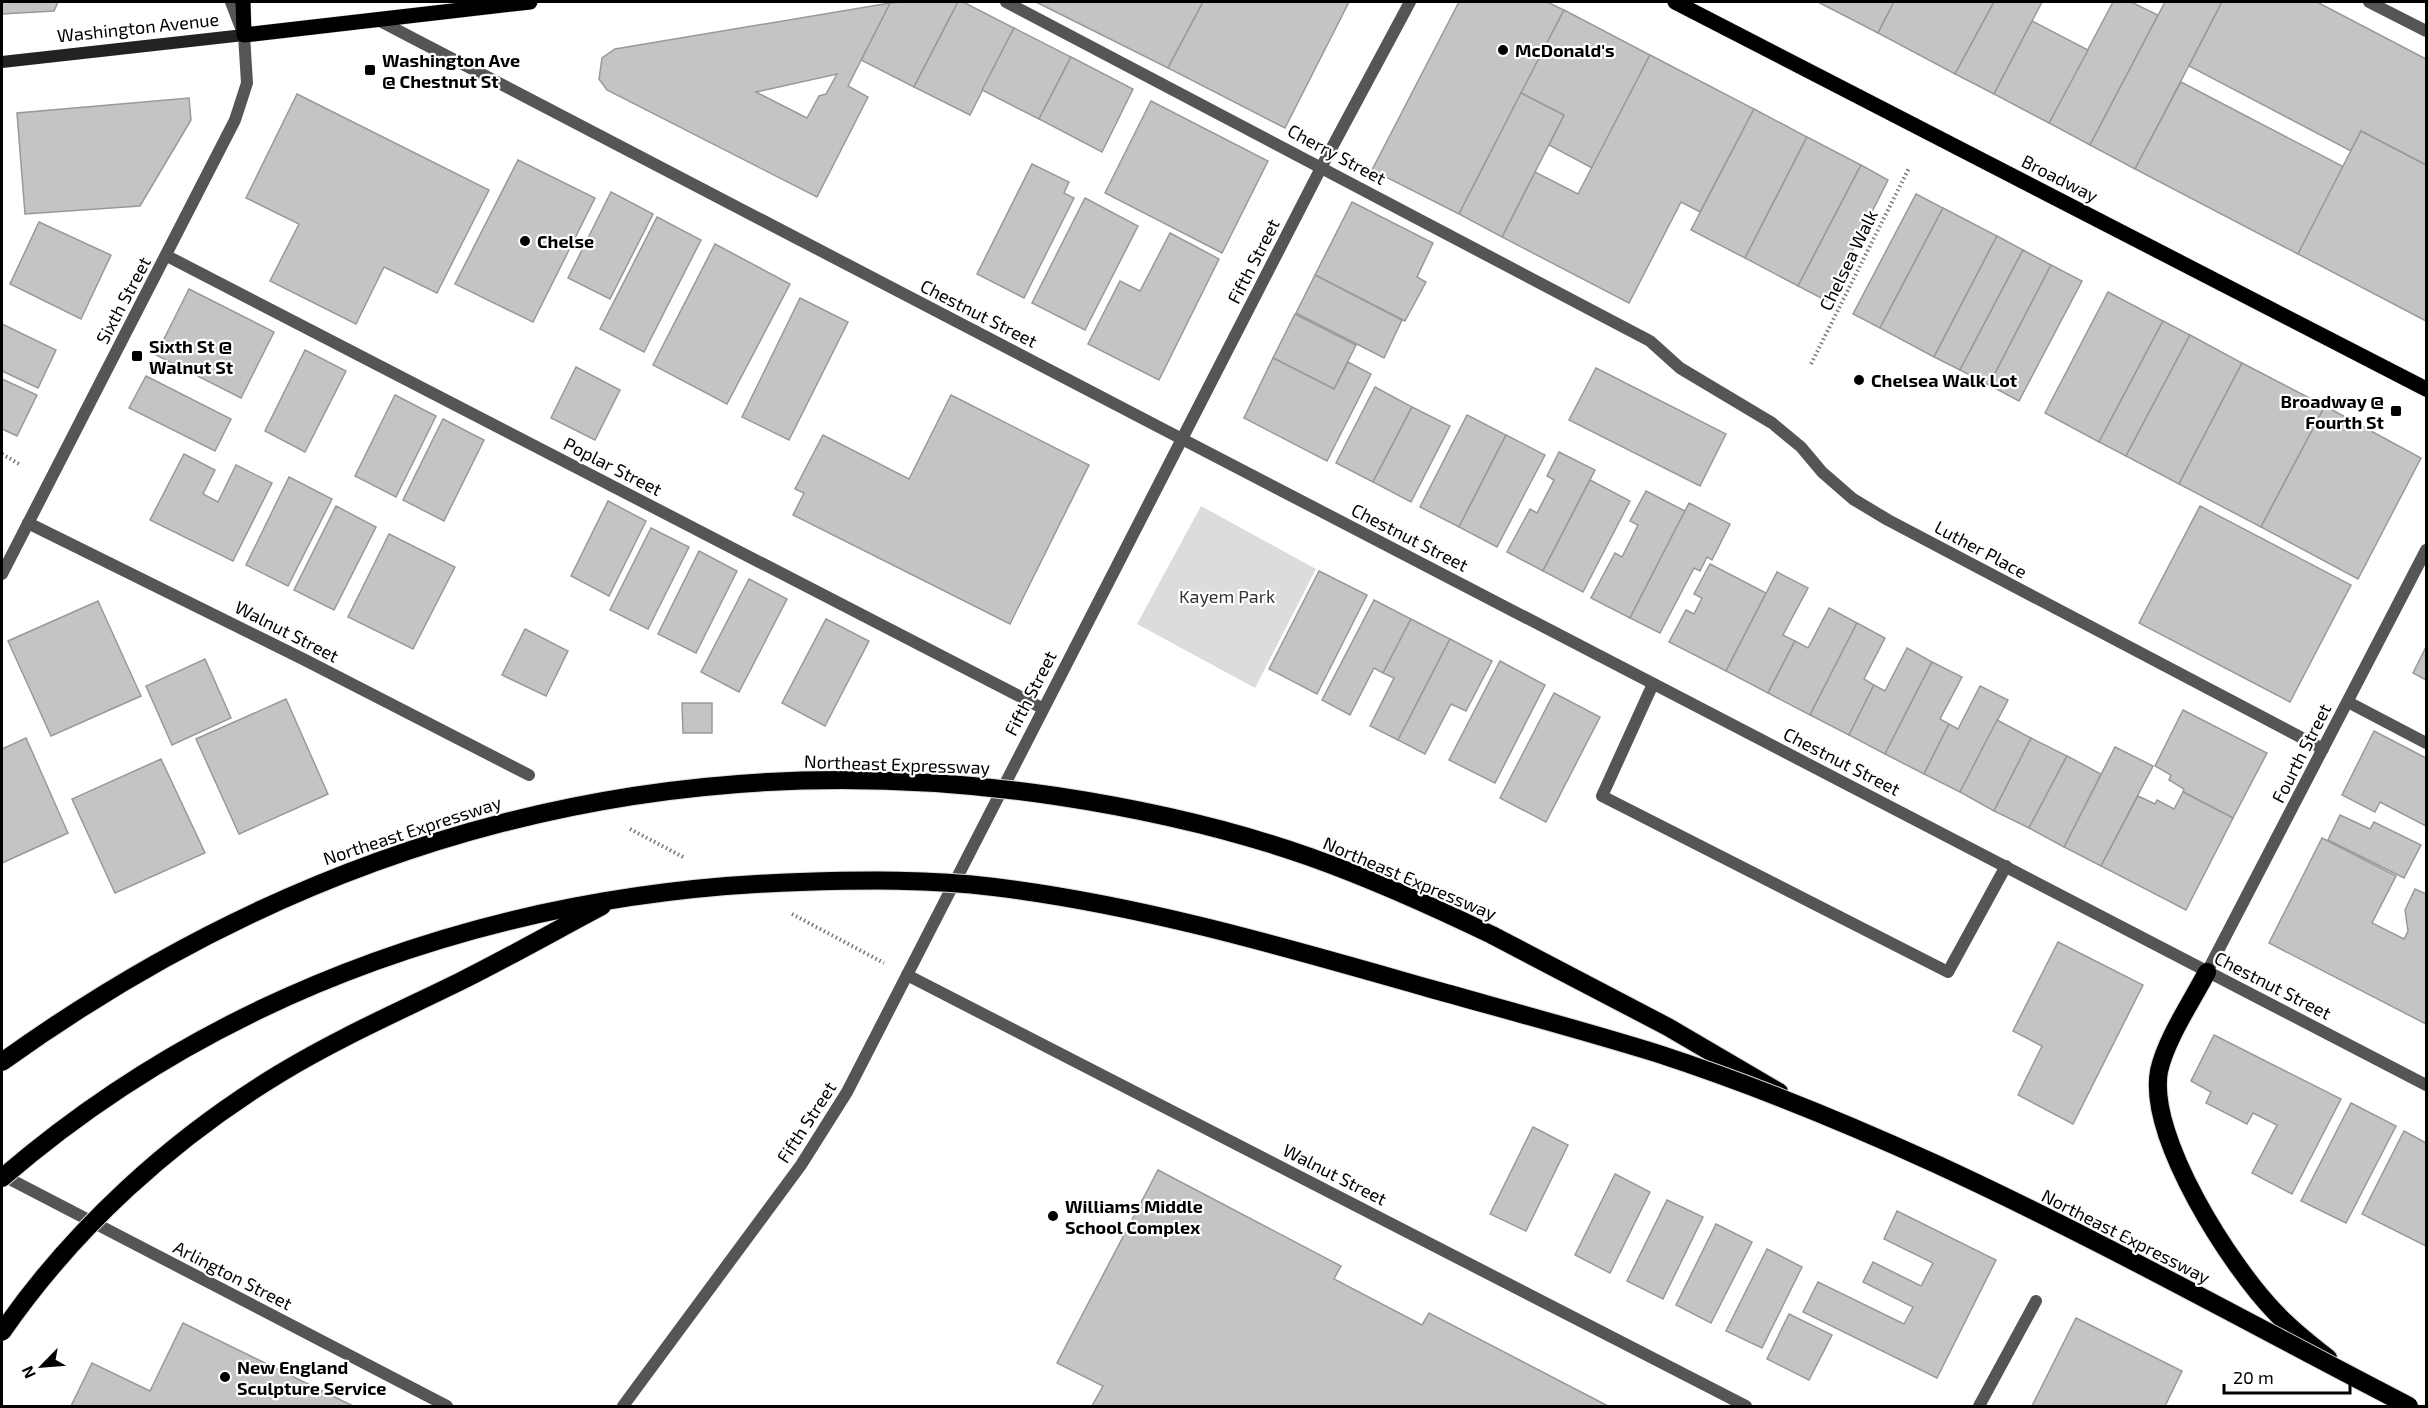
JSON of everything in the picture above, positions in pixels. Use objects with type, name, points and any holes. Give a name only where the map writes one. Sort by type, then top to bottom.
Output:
[{"type":"highway","name":"Northeast Expressway","points":[[2,1062],[112,987],[227,925],[364,865],[436,840],[514,818],[590,802],[669,790],[789,781],[916,782],[1042,794],[1151,813],[1232,833],[1308,856],[1422,902],[1586,983],[1809,1109],[2008,1200],[2409,1407]]},
{"type":"highway","name":"Northeast Expressway","points":[[2,1176],[75,1121],[149,1070],[280,998],[351,969],[441,938],[545,910],[616,898],[735,885],[850,880],[917,881],[992,887],[1070,898],[1152,915],[1365,969],[1511,1011],[1731,1079],[1936,1164],[2075,1233],[2409,1407]]},
{"type":"highway","points":[[2,1332],[62,1256],[98,1217],[179,1145],[238,1101],[359,1029],[461,981],[616,898]]},
{"type":"highway","points":[[2207,972],[2166,1052],[2159,1071],[2160,1109],[2172,1146],[2200,1205],[2226,1251],[2275,1312],[2332,1361],[2391,1398]]},
{"type":"main road","points":[[243,2],[244,35]]},
{"type":"main road","name":"Washington Avenue","points":[[2,62],[530,2]]},
{"type":"main road","name":"Broadway","points":[[1675,2],[2427,389]]},
{"type":"street","points":[[231,2],[244,35]]},
{"type":"street","name":"Cherry Street","points":[[1006,2],[1322,166],[1650,341]]},
{"type":"street","name":"Fifth Street","points":[[623,1407],[824,1130],[847,1092],[1042,708],[1322,166],[1410,2]]},
{"type":"street","points":[[2369,2],[2427,31]]},
{"type":"street","name":"Chestnut Street","points":[[378,20],[2427,1085]]},
{"type":"street","name":"Sixth Street","points":[[2,574],[167,256],[243,102],[247,83],[244,35]]},
{"type":"street","name":"Poplar Street","points":[[167,256],[1042,708]]},
{"type":"street","name":"Luther Place","points":[[1650,341],[1680,368],[1772,423],[1801,447],[1822,472],[1853,499],[1888,520],[2323,749]]},
{"type":"street","name":"Walnut Street","points":[[28,523],[305,660],[529,775]]},
{"type":"street","name":"Fourth Street","points":[[2207,972],[2427,550]]},
{"type":"street","points":[[1653,684],[1602,796],[1948,972],[2006,866]]},
{"type":"street","points":[[2348,702],[2427,743]]},
{"type":"street","name":"Walnut Street","points":[[907,975],[1746,1407]]},
{"type":"street","name":"Arlington Street","points":[[2,1176],[447,1407]]},
{"type":"street","points":[[1979,1407],[2036,1301]]},
{"type":"path","name":"Chelsea Walk","points":[[1811,364],[1910,168]]},
{"type":"path","points":[[2,454],[20,464]]},
{"type":"green space","name":"Kayem Park","points":[[1201,506],[1316,569],[1255,688],[1137,624]]},
{"type":"building","points":[[2,2],[58,2],[54,11],[2,14]]},
{"type":"building","points":[[958,2],[914,87],[861,60],[890,3]]},
{"type":"building","points":[[958,2],[963,2],[1014,28],[970,115],[914,87]]},
{"type":"building","points":[[1036,2],[1203,2],[1168,68]]},
{"type":"building","points":[[1203,2],[1349,2],[1285,128],[1168,68]]},
{"type":"building","points":[[1459,2],[1547,2],[1564,10],[1459,214],[1372,170]]},
{"type":"building","points":[[1818,2],[1894,2],[1878,33]]},
{"type":"building","points":[[1894,2],[1994,2],[1955,74],[1878,33]]},
{"type":"building","points":[[1994,2],[2042,2],[1994,94],[1955,74]]},
{"type":"building","points":[[2113,2],[2131,2],[2158,15],[2090,145],[2049,123]]},
{"type":"building","points":[[2165,2],[2222,2],[2135,169],[2090,145]]},
{"type":"building","points":[[2222,2],[2317,2],[2426,59],[2426,165],[2361,131],[2351,151],[2189,66]]},
{"type":"building","points":[[890,3],[848,86],[868,97],[817,197],[607,90],[599,79],[602,58],[615,49]],"holes":[[[837,74],[826,94],[819,96],[807,118],[756,92]]]},
{"type":"building","points":[[1564,10],[1650,55],[1592,168],[1549,145],[1564,115],[1521,93]]},
{"type":"building","points":[[2032,21],[2088,50],[2049,123],[1994,94]]},
{"type":"building","points":[[1014,28],[1071,57],[1039,119],[982,90]]},
{"type":"building","points":[[1650,55],[1754,109],[1700,212],[1681,202],[1629,303],[1502,237],[1535,172],[1578,194]]},
{"type":"building","points":[[1071,57],[1133,89],[1102,152],[1039,119]]},
{"type":"building","points":[[2181,82],[2344,167],[2298,254],[2135,169]]},
{"type":"building","points":[[1521,93],[1564,115],[1502,237],[1459,214]]},
{"type":"building","points":[[297,94],[489,190],[437,293],[384,267],[356,324],[270,281],[299,224],[246,198]]},
{"type":"building","points":[[189,98],[191,120],[140,206],[25,214],[17,113]]},
{"type":"building","points":[[1151,101],[1268,161],[1222,253],[1105,193]]},
{"type":"building","points":[[1754,109],[1807,137],[1745,258],[1691,230]]},
{"type":"building","points":[[2361,131],[2426,165],[2426,321],[2298,254]]},
{"type":"building","points":[[1807,137],[1861,165],[1798,286],[1745,258]]},
{"type":"building","name":"Chelse","points":[[518,160],[595,198],[533,322],[455,284]]},
{"type":"building","points":[[1032,164],[1069,182],[1064,193],[1074,198],[1024,298],[977,274]]},
{"type":"building","points":[[1861,165],[1888,180],[1827,301],[1798,286]]},
{"type":"building","points":[[611,192],[653,214],[610,299],[568,278]]},
{"type":"building","points":[[1916,194],[1943,208],[1880,328],[1853,314]]},
{"type":"building","points":[[1085,198],[1138,226],[1085,330],[1032,303]]},
{"type":"building","points":[[1352,202],[1433,243],[1417,277],[1426,282],[1405,321],[1315,275]]},
{"type":"building","points":[[1943,208],[1997,236],[1934,357],[1880,328]]},
{"type":"building","points":[[657,217],[701,240],[644,352],[600,329]]},
{"type":"building","points":[[39,222],[111,255],[81,319],[10,284]]},
{"type":"building","points":[[1170,233],[1219,259],[1159,380],[1088,344],[1120,281],[1140,291]]},
{"type":"building","points":[[1997,236],[2023,250],[1960,370],[1934,357]]},
{"type":"building","points":[[715,244],[790,284],[727,404],[653,365]]},
{"type":"building","points":[[2023,250],[2051,265],[1989,385],[1960,370]]},
{"type":"building","points":[[2051,265],[2082,281],[2019,401],[1989,385]]},
{"type":"building","points":[[1315,275],[1402,320],[1384,358],[1296,313]]},
{"type":"building","points":[[189,289],[274,332],[241,398],[156,355]]},
{"type":"building","points":[[2108,292],[2163,321],[2099,442],[2045,413]]},
{"type":"building","points":[[800,298],[848,322],[789,440],[742,417]]},
{"type":"building","points":[[1295,314],[1356,345],[1334,389],[1273,358]]},
{"type":"building","points":[[2163,321],[2190,335],[2126,456],[2099,442]]},
{"type":"building","points":[[2,324],[56,350],[38,388],[2,371]]},
{"type":"building","points":[[2190,335],[2242,363],[2179,484],[2126,456]]},
{"type":"building","points":[[305,350],[346,371],[305,452],[265,431]]},
{"type":"building","points":[[1273,358],[1334,389],[1348,362],[1371,374],[1327,461],[1244,418]]},
{"type":"building","points":[[2242,363],[2325,406],[2261,527],[2179,484]]},
{"type":"building","points":[[576,367],[620,390],[595,440],[551,418]]},
{"type":"building","points":[[1596,368],[1726,434],[1700,486],[1569,420]]},
{"type":"building","points":[[146,376],[231,419],[215,451],[129,408]]},
{"type":"building","points":[[2,379],[37,395],[17,436],[2,429]]},
{"type":"building","points":[[1375,387],[1412,407],[1373,482],[1336,463]]},
{"type":"building","points":[[395,395],[436,416],[396,497],[355,476]]},
{"type":"building","points":[[951,395],[1089,465],[1010,624],[793,515],[804,493],[795,489],[823,435],[909,479]]},
{"type":"building","points":[[2325,406],[2421,458],[2358,579],[2261,527]]},
{"type":"building","points":[[1412,407],[1450,426],[1411,502],[1373,482]]},
{"type":"building","points":[[1467,415],[1506,435],[1459,527],[1420,507]]},
{"type":"building","points":[[443,419],[484,440],[444,521],[403,500]]},
{"type":"building","points":[[1506,435],[1545,455],[1497,547],[1459,527]]},
{"type":"building","points":[[1559,452],[1595,470],[1543,571],[1507,552],[1530,509],[1537,513],[1554,480],[1547,476]]},
{"type":"building","points":[[184,454],[215,470],[203,494],[218,502],[236,465],[272,483],[233,561],[150,520]]},
{"type":"building","points":[[289,477],[332,499],[288,586],[246,565]]},
{"type":"building","points":[[1590,480],[1630,501],[1583,592],[1543,571]]},
{"type":"building","points":[[1646,491],[1685,511],[1630,618],[1591,598],[1615,553],[1622,557],[1638,525],[1630,521]]},
{"type":"building","points":[[608,501],[646,521],[609,596],[571,576]]},
{"type":"building","points":[[1689,503],[1730,524],[1712,560],[1707,557],[1700,571],[1694,568],[1660,633],[1630,618]]},
{"type":"building","points":[[336,506],[376,527],[334,610],[294,590]]},
{"type":"building","points":[[2200,506],[2351,585],[2290,702],[2139,623]]},
{"type":"building","points":[[651,528],[689,547],[648,629],[610,610]]},
{"type":"building","points":[[389,534],[455,567],[413,649],[348,617]]},
{"type":"building","points":[[699,551],[737,571],[696,653],[658,634]]},
{"type":"building","points":[[1710,564],[1766,593],[1726,671],[1669,642],[1686,610],[1694,614],[1702,598],[1694,594]]},
{"type":"building","points":[[1319,571],[1367,595],[1317,694],[1269,669]]},
{"type":"building","points":[[1777,572],[1808,588],[1783,635],[1795,641],[1768,693],[1726,671]]},
{"type":"building","points":[[749,579],[787,599],[739,692],[701,672]]},
{"type":"building","points":[[1374,600],[1411,619],[1383,673],[1374,668],[1350,715],[1322,700]]},
{"type":"building","points":[[98,601],[141,696],[51,736],[8,641]]},
{"type":"building","points":[[1829,608],[1857,623],[1810,715],[1768,693],[1795,641],[1808,648]]},
{"type":"building","points":[[826,619],[869,641],[825,726],[782,703]]},
{"type":"building","points":[[1411,619],[1450,639],[1398,740],[1370,726],[1394,678],[1383,673]]},
{"type":"building","points":[[1857,623],[1885,638],[1864,679],[1874,685],[1849,735],[1810,715]]},
{"type":"building","points":[[525,629],[568,651],[546,696],[502,675]]},
{"type":"building","points":[[1450,639],[1492,661],[1466,711],[1451,704],[1425,754],[1398,740]]},
{"type":"building","points":[[2426,647],[2426,680],[2413,673]]},
{"type":"building","points":[[1907,648],[1932,662],[1885,754],[1849,735],[1874,685],[1885,691]]},
{"type":"building","points":[[205,659],[231,718],[172,745],[146,686]]},
{"type":"building","points":[[1500,661],[1545,685],[1495,783],[1449,760]]},
{"type":"building","points":[[1932,662],[1962,677],[1940,719],[1949,724],[1924,774],[1885,754]]},
{"type":"building","points":[[1980,686],[2008,700],[1960,792],[1924,774],[1949,724],[1958,729]]},
{"type":"building","points":[[1554,693],[1600,717],[1546,822],[1500,798]]},
{"type":"building","points":[[286,699],[328,794],[239,834],[196,739]]},
{"type":"building","points":[[682,703],[712,703],[712,733],[683,733]]},
{"type":"building","points":[[2183,710],[2267,753],[2233,818],[2183,792],[2184,789],[2169,780],[2171,775],[2155,766]]},
{"type":"building","points":[[1997,720],[2031,738],[1994,811],[1960,792]]},
{"type":"building","points":[[2374,731],[2426,758],[2426,826],[2380,802],[2375,812],[2342,795]]},
{"type":"building","points":[[26,738],[68,833],[2,863],[2,749]]},
{"type":"building","points":[[2031,738],[2067,756],[2029,828],[1994,811]]},
{"type":"building","points":[[2115,747],[2153,766],[2101,866],[2064,847]]},
{"type":"building","points":[[2067,756],[2101,774],[2064,847],[2029,828]]},
{"type":"building","points":[[161,759],[205,853],[115,893],[72,799]]},
{"type":"building","points":[[2183,792],[2233,818],[2186,910],[2101,866],[2138,796],[2155,804],[2157,800],[2174,809]]},
{"type":"building","points":[[2340,815],[2370,829],[2374,822],[2421,845],[2404,878],[2328,840]]},
{"type":"building","points":[[2322,838],[2396,876],[2372,923],[2404,939],[2408,931],[2405,910],[2415,889],[2426,894],[2426,1024],[2269,943]]},
{"type":"building","points":[[2058,942],[2143,985],[2073,1124],[2018,1095],[2042,1046],[2013,1031]]},
{"type":"building","points":[[2214,1035],[2341,1099],[2292,1194],[2252,1173],[2277,1125],[2253,1113],[2247,1124],[2206,1103],[2211,1092],[2191,1081]]},
{"type":"building","points":[[2351,1103],[2396,1126],[2346,1223],[2301,1201]]},
{"type":"building","points":[[1533,1127],[1568,1145],[1526,1231],[1490,1214]]},
{"type":"building","points":[[2404,1131],[2426,1143],[2426,1246],[2362,1214]]},
{"type":"building","points":[[1158,1170],[1341,1266],[1334,1279],[1422,1325],[1429,1313],[1608,1406],[1092,1406],[1103,1386],[1057,1363]]},
{"type":"building","points":[[1615,1174],[1650,1192],[1610,1273],[1575,1255]]},
{"type":"building","points":[[1667,1200],[1703,1217],[1663,1299],[1627,1281]]},
{"type":"building","points":[[1897,1211],[1996,1260],[1937,1378],[1803,1312],[1818,1282],[1904,1324],[1913,1307],[1863,1282],[1873,1262],[1921,1286],[1933,1263],[1884,1239]]},
{"type":"building","points":[[1716,1224],[1752,1242],[1711,1323],[1676,1305]]},
{"type":"building","points":[[1767,1249],[1802,1267],[1762,1348],[1726,1331]]},
{"type":"building","points":[[1789,1314],[1832,1335],[1809,1380],[1767,1359]]},
{"type":"building","points":[[2076,1318],[2182,1371],[2165,1406],[2032,1406]]},
{"type":"building","name":"New England Sculpture Service","points":[[183,1323],[353,1406],[71,1406],[92,1363],[150,1391]]},
{"type":"place","name":"McDonald's","points":[[1503,50]]},
{"type":"place","name":"Washington Ave @ Chestnut St","points":[[370,70]]},
{"type":"place","name":"Chelse","points":[[525,241]]},
{"type":"place","name":"Sixth St @ Walnut St","points":[[137,356]]},
{"type":"place","name":"Chelsea Walk Lot","points":[[1859,380]]},
{"type":"place","name":"Broadway @ Fourth St","points":[[2396,411]]},
{"type":"place","name":"Williams Middle School Complex","points":[[1053,1216]]},
{"type":"place","name":"New England Sculpture Service","points":[[225,1377]]}]
